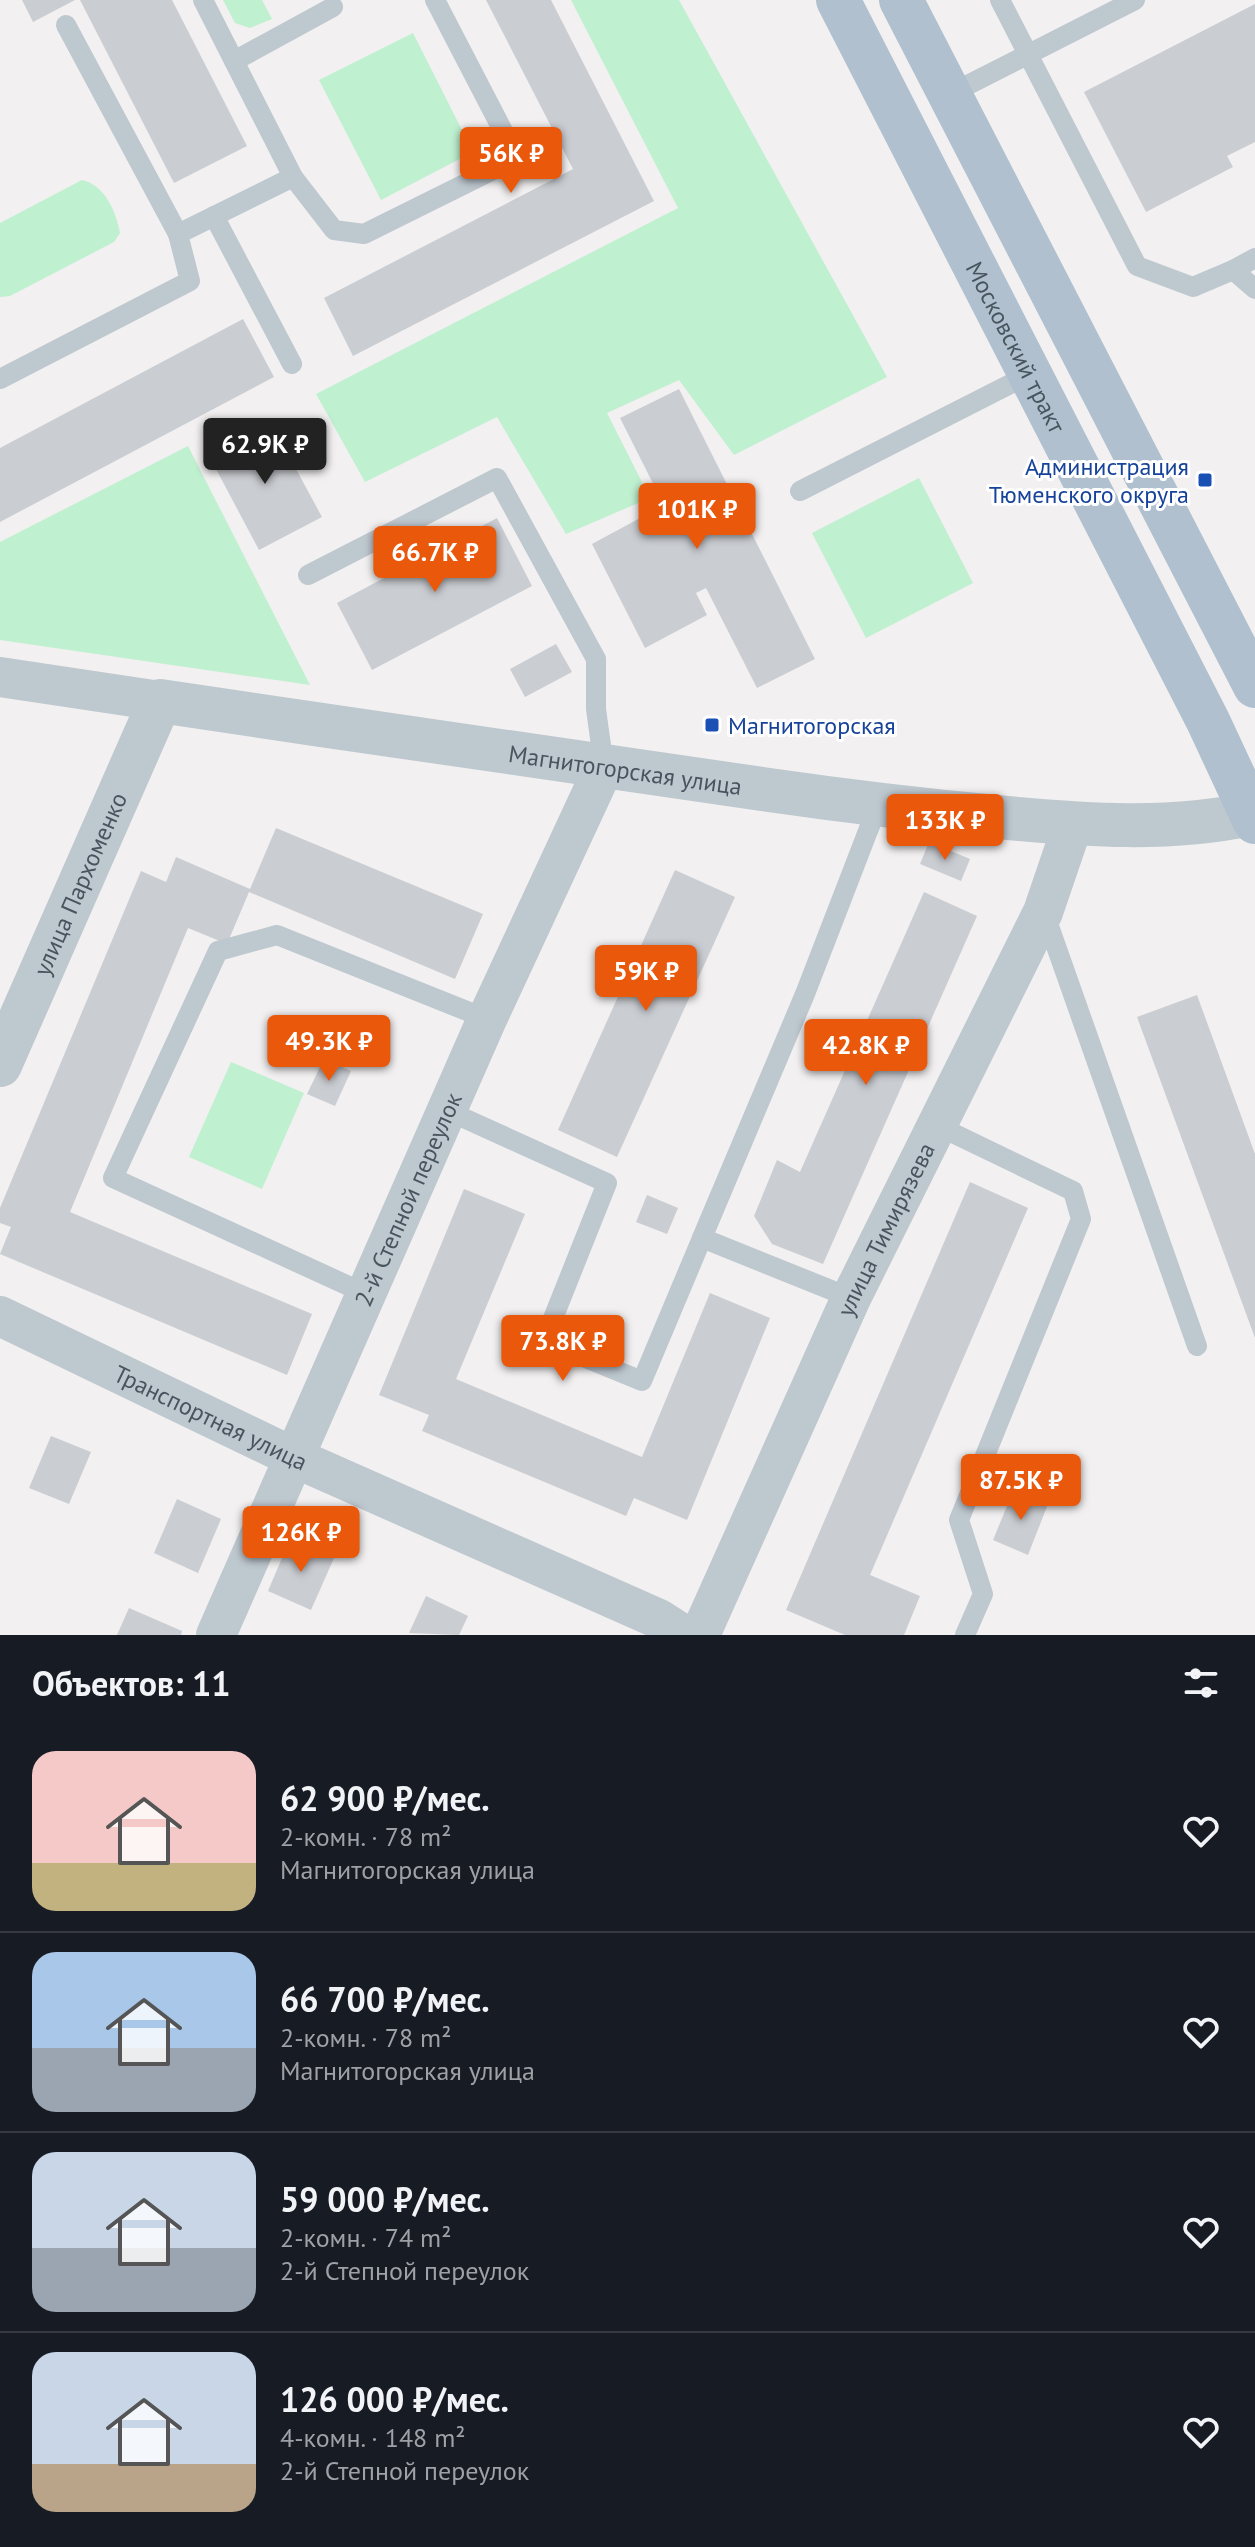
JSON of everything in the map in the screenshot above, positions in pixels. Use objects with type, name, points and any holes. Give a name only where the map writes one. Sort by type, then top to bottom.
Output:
[{"type":"main road","name":"Московский тракт","points":[[838,0],[1254,816]]},
{"type":"main road","points":[[901,0],[1255,686]]},
{"type":"street","name":"Магнитогорская улица","points":[[0,677],[878,805],[1073,824],[1171,825],[1254,816]]},
{"type":"street","name":"улица Пархоменко","points":[[0,1065],[160,701]]},
{"type":"street","name":"2-й Степной переулок","points":[[216,1635],[364,1293],[604,767]]},
{"type":"street","name":"улица Тимирязева","points":[[700,1635],[851,1298],[1043,912],[1073,824]]},
{"type":"street","name":"Транспортная улица","points":[[0,1316],[293,1457],[659,1619],[684,1635]]},
{"type":"lane","points":[[203,0],[293,177],[334,230],[364,234],[517,158],[435,0]]},
{"type":"lane","points":[[1000,0],[1137,266],[1193,287],[1255,258]]},
{"type":"lane","points":[[950,94],[1135,0]]},
{"type":"lane","points":[[234,61],[336,2]]},
{"type":"lane","points":[[0,379],[190,281],[178,234],[66,25]]},
{"type":"lane","points":[[178,234],[293,177]]},
{"type":"lane","points":[[214,216],[292,364]]},
{"type":"lane","points":[[1233,270],[1255,289]]},
{"type":"lane","points":[[800,491],[1030,374]]},
{"type":"lane","points":[[308,575],[497,478],[596,659],[596,709],[604,767]]},
{"type":"lane","points":[[446,1110],[607,1183],[544,1341],[642,1381],[805,994],[878,805]]},
{"type":"lane","points":[[1043,912],[1197,1346]]},
{"type":"lane","points":[[364,1293],[113,1178],[218,951],[277,935],[487,1019]]},
{"type":"lane","points":[[936,1125],[1073,1191],[1081,1219],[959,1520],[983,1594],[965,1635]]},
{"type":"lane","points":[[702,1238],[851,1298]]},
{"type":"green space","points":[[223,0],[262,0],[272,19],[250,28],[235,23]]},
{"type":"green space","points":[[571,0],[679,0],[887,377],[734,455],[679,380],[607,413],[650,498],[566,534],[497,417],[365,482],[316,394],[678,208]]},
{"type":"green space","points":[[413,33],[473,152],[381,200],[319,80]]},
{"type":"green space","points":[[82,180],[97,187],[112,208],[120,233],[114,242],[10,296],[0,297],[0,223]]},
{"type":"green space","points":[[188,446],[310,685],[0,640],[0,542]]},
{"type":"green space","points":[[919,478],[973,583],[866,638],[812,533]]},
{"type":"green space","points":[[231,1062],[304,1093],[262,1189],[189,1157]]},
{"type":"building","points":[[22,0],[75,0],[33,22]]},
{"type":"building","points":[[80,0],[172,0],[247,146],[174,183]]},
{"type":"building","points":[[486,0],[551,0],[654,201],[353,356],[324,298],[573,169]]},
{"type":"building","points":[[1255,4],[1255,142],[1227,156],[1233,167],[1146,212],[1084,92]]},
{"type":"building","points":[[243,319],[274,377],[0,522],[0,448]]},
{"type":"building","points":[[679,389],[815,659],[757,688],[706,588],[696,593],[707,615],[645,648],[592,544],[653,511],[664,533],[675,527],[620,418]]},
{"type":"building","points":[[270,421],[322,517],[259,550],[208,454]]},
{"type":"building","points":[[497,518],[532,586],[372,670],[337,603]]},
{"type":"building","points":[[556,644],[572,672],[525,697],[510,669]]},
{"type":"building","points":[[276,828],[483,914],[455,979],[249,892],[227,944],[188,928],[70,1212],[312,1314],[287,1375],[0,1254],[11,1227],[0,1223],[0,1208],[141,871],[166,882],[176,857],[250,889]]},
{"type":"building","points":[[929,842],[970,859],[961,881],[920,864]]},
{"type":"building","points":[[675,870],[735,897],[617,1157],[558,1130]]},
{"type":"building","points":[[924,892],[977,916],[823,1264],[772,1244],[754,1216],[777,1160],[800,1172]]},
{"type":"building","points":[[1197,995],[1255,1154],[1255,1338],[1137,1017]]},
{"type":"building","points":[[324,1059],[351,1071],[335,1106],[307,1094]]},
{"type":"building","points":[[970,1182],[1028,1208],[870,1575],[920,1596],[904,1635],[845,1635],[786,1610]]},
{"type":"building","points":[[464,1189],[525,1214],[456,1379],[642,1457],[710,1293],[770,1318],[687,1520],[634,1498],[626,1516],[422,1431],[429,1415],[379,1395]]},
{"type":"building","points":[[647,1195],[678,1208],[667,1234],[636,1222]]},
{"type":"building","points":[[51,1436],[91,1452],[69,1504],[29,1488]]},
{"type":"building","points":[[1014,1489],[1048,1504],[1028,1555],[993,1540]]},
{"type":"building","points":[[177,1499],[221,1519],[198,1573],[154,1553]]},
{"type":"building","points":[[290,1539],[334,1558],[311,1610],[268,1591]]},
{"type":"building","points":[[426,1596],[468,1616],[459,1635],[409,1633]]},
{"type":"building","points":[[129,1608],[182,1631],[181,1635],[117,1635]]},
{"type":"place","name":"Администрация Тюменского округа","points":[[1205,480]]},
{"type":"place","name":"Магнитогорская","points":[[712,725]]}]
